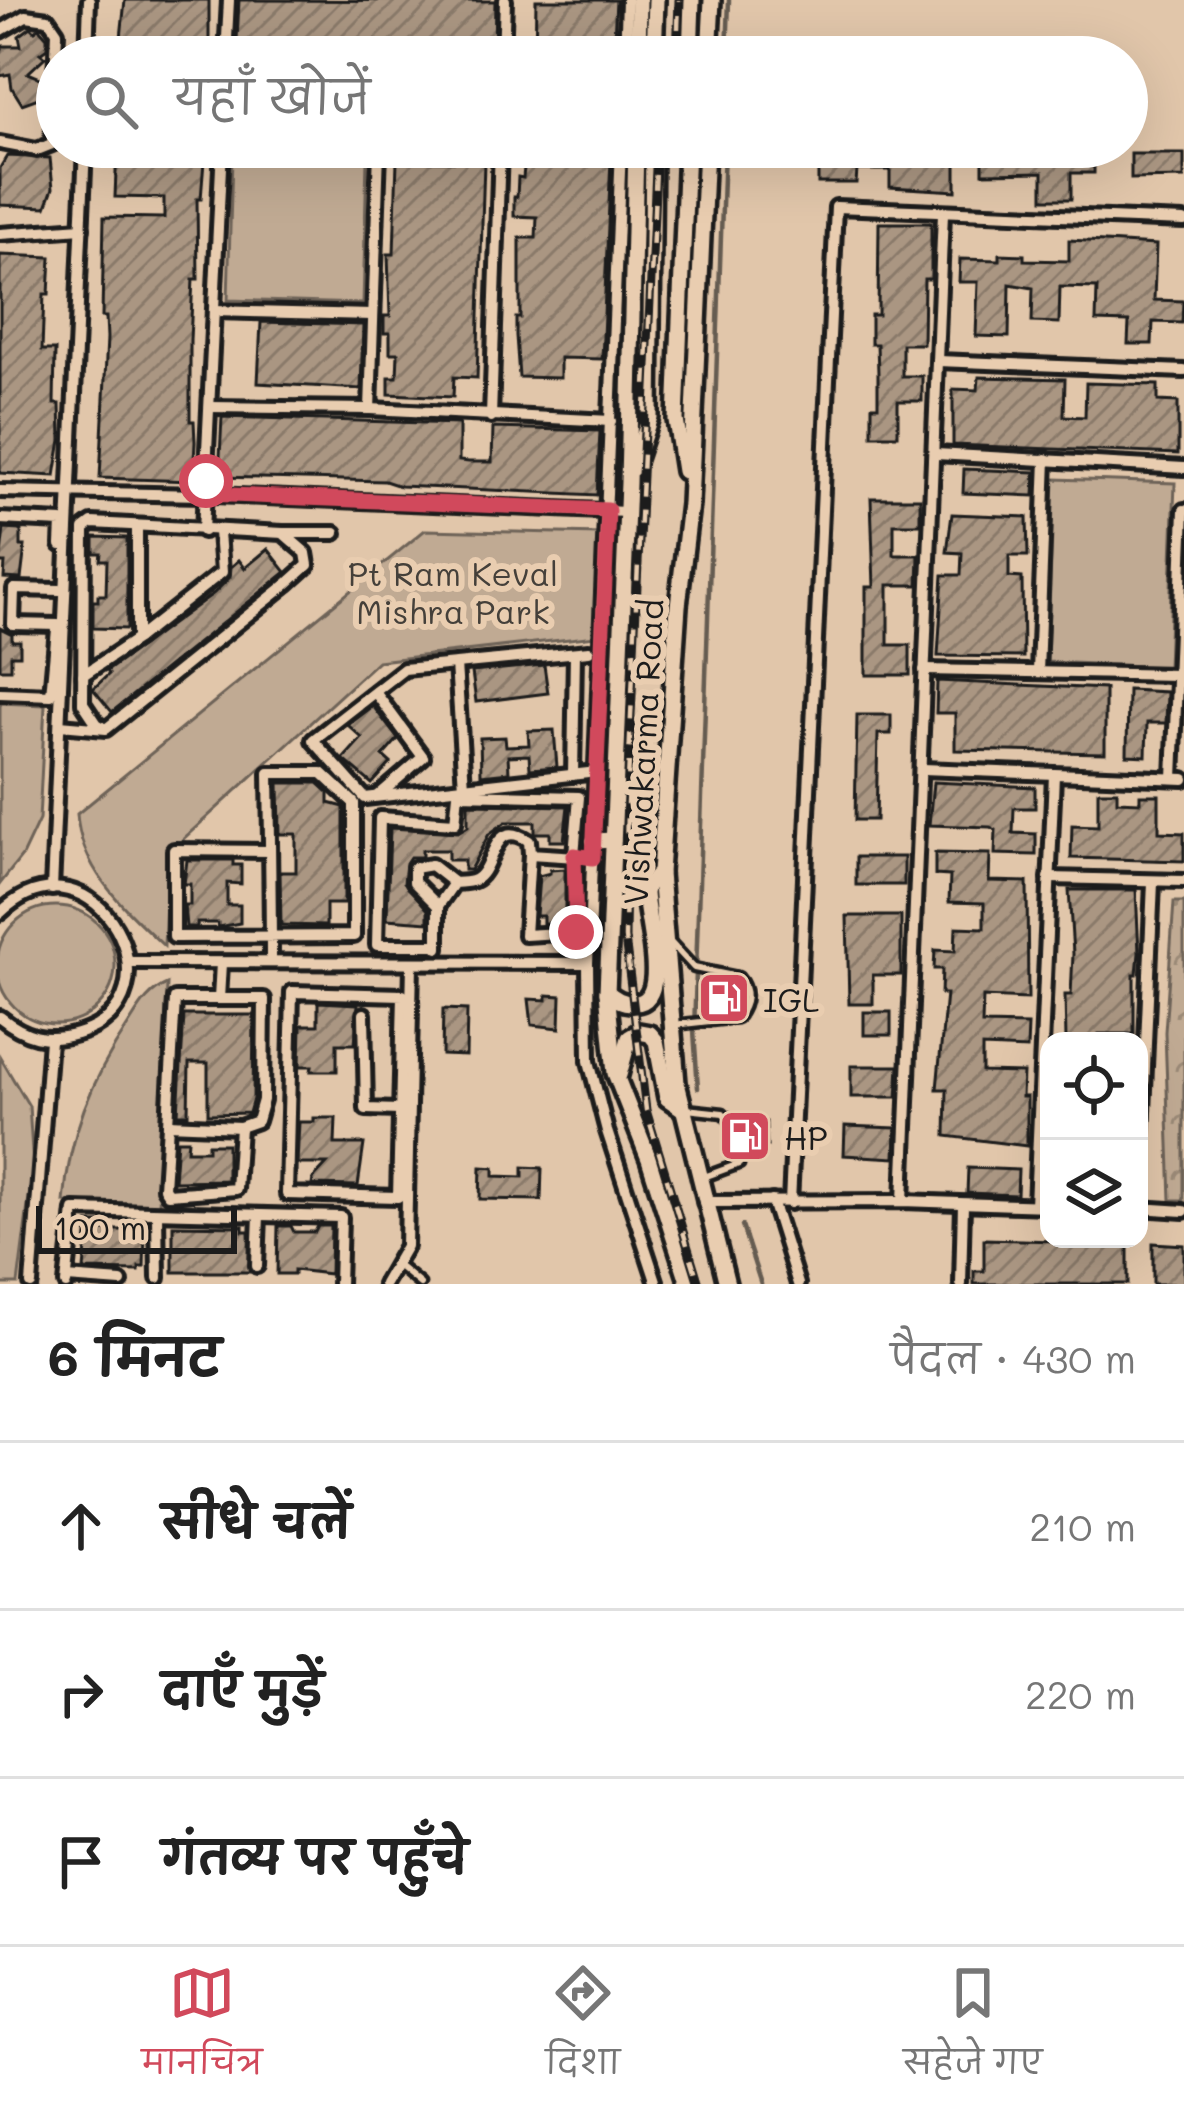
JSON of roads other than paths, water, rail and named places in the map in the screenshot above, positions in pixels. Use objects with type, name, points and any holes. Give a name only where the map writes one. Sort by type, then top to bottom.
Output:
[{"type":"main road","points":[[638,36],[639,0]]},
{"type":"main road","points":[[655,36],[656,0]]},
{"type":"main road","points":[[691,36],[692,0]]},
{"type":"main road","points":[[711,36],[712,0]]},
{"type":"main road","name":"Vishwakarma Road","points":[[636,168],[607,992],[617,1077],[689,1284]]},
{"type":"main road","points":[[628,483],[650,417],[653,168]]},
{"type":"main road","points":[[686,168],[676,420],[690,504]]},
{"type":"main road","points":[[690,504],[705,168]]},
{"type":"main road","name":"Vishwakarma Road","points":[[690,504],[678,606],[660,873],[683,1109],[727,1284]]},
{"type":"main road","points":[[594,849],[613,840]]},
{"type":"main road","points":[[607,992],[632,1003],[645,1003],[652,997],[656,981],[645,893],[660,873]]},
{"type":"main road","points":[[617,1077],[628,1039],[639,1032],[650,1034],[656,1041],[668,1098],[683,1109]]},
{"type":"street","points":[[88,36],[89,0]]},
{"type":"street","points":[[227,36],[229,0]]},
{"type":"street","points":[[504,36],[505,0]]},
{"type":"street","points":[[626,36],[627,0]]},
{"type":"street","points":[[0,31],[26,16],[48,19],[57,36]]},
{"type":"street","points":[[0,143],[36,150]]},
{"type":"street","points":[[52,889],[84,168]]},
{"type":"street","points":[[203,531],[210,495],[221,168]]},
{"type":"street","points":[[370,409],[378,168]]},
{"type":"street","points":[[491,417],[499,168]]},
{"type":"street","points":[[573,775],[608,510],[620,168]]},
{"type":"street","points":[[790,1203],[836,208],[1184,221]]},
{"type":"street","points":[[903,1201],[943,213]]},
{"type":"street","points":[[0,234],[82,228]]},
{"type":"street","points":[[214,311],[372,315]]},
{"type":"street","points":[[938,361],[1184,371]]},
{"type":"street","points":[[210,406],[611,421]]},
{"type":"street","points":[[936,454],[1184,468]]},
{"type":"street","points":[[1038,672],[1046,459]]},
{"type":"street","points":[[0,490],[627,512]]},
{"type":"street","points":[[923,769],[1178,779],[1184,510]]},
{"type":"street","points":[[0,519],[62,522],[62,608],[51,695],[0,693]]},
{"type":"street","points":[[106,728],[83,704],[84,529],[92,524],[335,533]]},
{"type":"street","points":[[137,527],[137,638]]},
{"type":"street","points":[[83,675],[221,572],[219,532]]},
{"type":"street","points":[[59,725],[106,728],[308,565],[306,553],[283,533]]},
{"type":"street","points":[[58,625],[14,624],[14,589],[59,590]]},
{"type":"street","points":[[589,651],[404,669],[314,740],[365,798],[597,772]]},
{"type":"street","points":[[589,651],[597,772],[588,963],[589,1061],[657,1284]]},
{"type":"street","points":[[456,664],[464,787]]},
{"type":"street","points":[[924,670],[1177,675]]},
{"type":"street","points":[[375,692],[423,757],[376,797]]},
{"type":"street","points":[[270,851],[174,850],[174,938],[271,935],[354,936],[354,803],[322,773],[269,772],[270,851],[271,935],[271,962]]},
{"type":"street","points":[[1034,1205],[1054,775]]},
{"type":"street","points":[[438,945],[376,945],[380,818],[455,823],[458,794],[579,797],[574,855],[576,932],[526,935],[529,841],[507,836],[497,843],[485,871],[475,880],[454,884],[438,907],[438,945],[438,963]]},
{"type":"street","points":[[530,854],[574,855],[594,849]]},
{"type":"street","points":[[438,907],[414,882],[414,868],[431,865],[454,884]]},
{"type":"street","points":[[1049,878],[1184,881]]},
{"type":"street","points":[[1142,1140],[1153,882]]},
{"type":"street","points":[[0,914],[14,900],[52,889],[87,897],[104,909],[124,939],[129,962],[126,984],[110,1014],[88,1031],[50,1040],[17,1031],[0,1017]]},
{"type":"street","points":[[129,962],[588,963]]},
{"type":"street","points":[[219,999],[221,963]]},
{"type":"street","points":[[343,994],[344,963]]},
{"type":"street","points":[[384,1284],[406,1246],[412,963]]},
{"type":"street","points":[[292,992],[403,995],[400,1110],[398,1197],[286,1194],[292,992]]},
{"type":"street","points":[[168,1124],[240,1127],[257,1121],[263,1100],[264,999],[175,999],[164,1188],[168,1194],[236,1189],[240,1127]]},
{"type":"street","points":[[364,1015],[366,1109],[400,1110]]},
{"type":"street","points":[[31,1284],[50,1040]]},
{"type":"street","points":[[772,1201],[798,1284]]},
{"type":"street","points":[[704,1202],[1040,1205]]},
{"type":"street","points":[[961,1284],[963,1204]]},
{"type":"street","points":[[1148,1208],[1184,1211]]},
{"type":"street","points":[[121,1282],[66,1281],[74,1210],[341,1216],[340,1284]]},
{"type":"street","points":[[157,1214],[158,1278]]},
{"type":"street","points":[[257,1266],[260,1215]]},
{"type":"lane","points":[[665,934],[696,969],[738,977],[746,998],[737,1018],[672,1025]]},
{"type":"lane","points":[[683,1109],[723,1113],[734,1125],[740,1163],[698,1179]]},
{"type":"lane","points":[[396,1264],[420,1284]]},
{"type":"waterway","points":[[728,36],[729,0]]},
{"type":"waterway","points":[[698,1088],[694,1031],[723,168]]},
{"type":"waterway","points":[[742,1226],[761,1284]]},
{"type":"railway","points":[[678,36],[679,0]]},
{"type":"railway","points":[[656,168],[625,938],[646,1110],[699,1284]]},
{"type":"place","name":"IGL","points":[[724,998]]},
{"type":"place","name":"HP","points":[[745,1136]]},
{"type":"park label","name":"Pt Ram Keval Mishra Park","points":[[453,591]]}]
